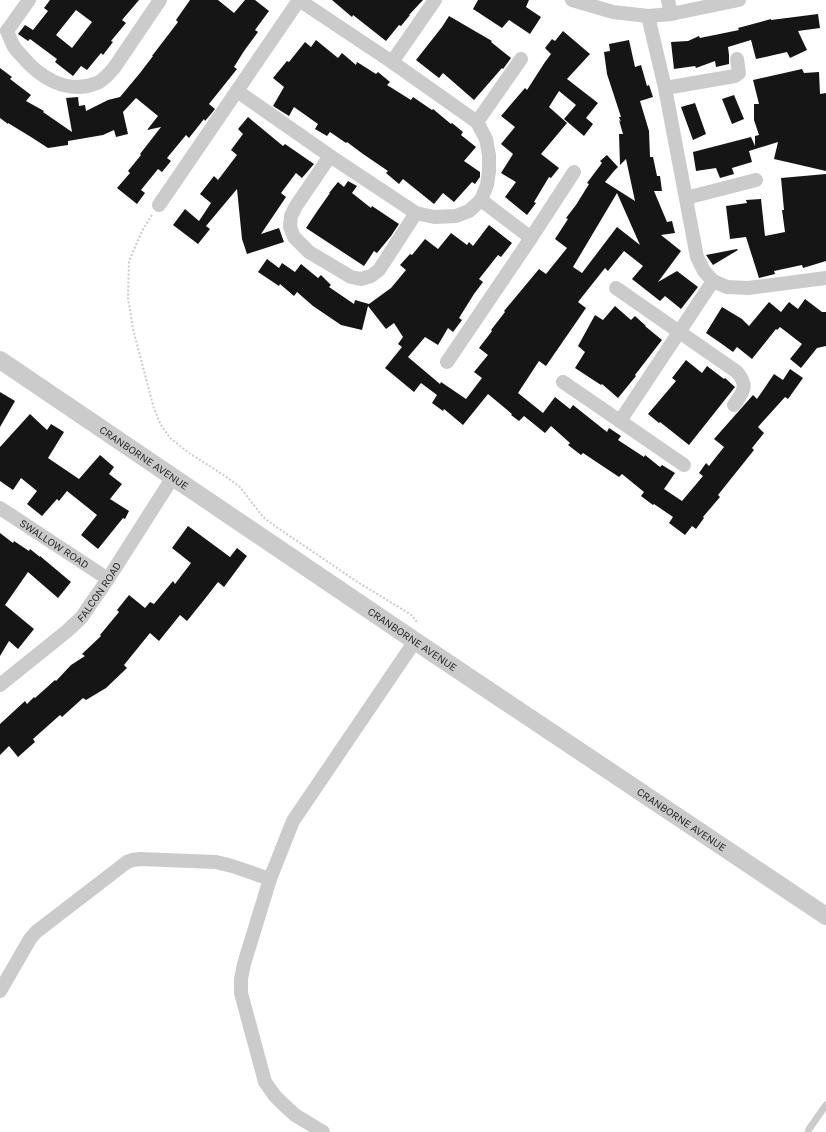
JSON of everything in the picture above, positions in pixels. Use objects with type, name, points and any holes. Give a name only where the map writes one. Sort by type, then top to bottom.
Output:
[{"type":"street","points":[[29,0],[4,30],[13,46],[27,63],[46,79],[61,85],[81,86],[98,82],[114,68],[160,0]]},
{"type":"street","points":[[159,205],[299,0],[392,62],[477,122],[486,139],[490,155],[487,185],[481,200],[469,212],[456,216],[434,218],[416,213],[330,156],[237,91]]},
{"type":"street","points":[[392,62],[435,0]]},
{"type":"street","points":[[572,0],[613,12],[648,16],[671,14],[739,0]]},
{"type":"street","points":[[668,0],[671,14]]},
{"type":"street","points":[[648,16],[665,88],[697,257],[704,271],[713,281],[727,287],[748,288],[826,278]]},
{"type":"street","points":[[477,122],[521,59]]},
{"type":"street","points":[[665,88],[734,76],[739,73],[737,59]]},
{"type":"street","points":[[330,156],[296,206],[291,216],[290,227],[294,237],[309,252],[351,277],[361,279],[371,276],[379,270],[416,213]]},
{"type":"street","points":[[447,362],[574,172]]},
{"type":"street","points":[[686,198],[756,180]]},
{"type":"street","points":[[481,200],[531,238]]},
{"type":"street","points":[[620,421],[713,281]]},
{"type":"street","points":[[616,288],[737,372],[742,378],[744,384],[743,391],[734,405]]},
{"type":"street","name":"CRANBORNE AVENUE","points":[[0,360],[415,641],[826,916]]},
{"type":"street","points":[[563,382],[684,465]]},
{"type":"street","name":"FALCON ROAD","points":[[0,685],[81,618],[108,579],[173,477]]},
{"type":"street","name":"SWALLOW ROAD","points":[[0,508],[108,579]]},
{"type":"street","points":[[323,1132],[295,1114],[283,1104],[265,1082],[241,993],[241,979],[244,964],[270,879],[293,821],[415,641]]},
{"type":"street","points":[[0,991],[30,939],[36,932],[127,862],[140,859],[216,862],[270,879]]},
{"type":"lane","points":[[808,1132],[826,1105]]},
{"type":"path","points":[[159,205],[142,231],[129,262],[128,298],[132,330],[154,409],[161,425],[170,438],[189,453],[240,487],[263,517],[356,581],[410,614],[418,625],[415,641]]},
{"type":"building","points":[[50,0],[139,0],[122,20],[126,23],[111,41],[113,42],[103,55],[101,53],[87,70],[81,66],[73,76],[55,62],[57,59],[30,39],[28,41],[18,34],[25,25],[33,30],[48,11],[44,8]],"holes":[[[76,10],[92,22],[72,48],[56,35]]]},
{"type":"building","points":[[190,0],[218,0],[234,13],[245,0],[255,0],[269,11],[255,30],[258,32],[234,67],[237,69],[209,104],[215,109],[205,121],[204,119],[189,138],[186,135],[167,158],[171,161],[162,172],[158,169],[141,190],[145,193],[137,204],[117,188],[130,173],[128,171],[161,127],[147,130],[158,116],[136,98],[123,112],[128,134],[116,137],[114,130],[103,135],[68,141],[68,145],[48,148],[0,118],[0,68],[12,77],[10,79],[31,95],[26,101],[44,111],[43,112],[72,132],[66,98],[78,97],[79,106],[85,105],[86,111],[108,100],[120,97],[178,22],[176,20]]},
{"type":"building","points":[[332,0],[423,0],[386,41],[353,15],[352,17]]},
{"type":"building","points":[[478,0],[529,0],[526,7],[541,17],[530,34],[509,20],[502,28],[473,9]]},
{"type":"building","points":[[818,14],[820,28],[798,31],[807,50],[790,58],[787,52],[756,59],[751,40],[728,47],[729,64],[716,67],[715,61],[696,68],[695,66],[674,69],[671,42],[688,41],[699,36],[700,38],[739,30],[738,28],[771,19]]},
{"type":"building","points":[[449,16],[492,41],[491,42],[511,58],[503,69],[502,68],[474,100],[443,73],[439,78],[416,60]]},
{"type":"building","points":[[563,31],[590,54],[567,79],[598,103],[586,118],[593,124],[584,136],[564,119],[576,105],[559,91],[549,107],[567,123],[541,154],[559,168],[551,178],[549,177],[534,202],[536,203],[527,215],[505,197],[516,182],[501,173],[513,154],[501,144],[515,127],[501,116],[525,88],[527,90],[551,54],[545,48],[552,39],[555,41]]},
{"type":"building","points":[[316,40],[338,58],[342,53],[356,65],[357,62],[376,74],[378,72],[390,82],[387,85],[411,100],[413,97],[432,110],[433,109],[463,132],[461,135],[476,147],[464,161],[480,172],[480,177],[475,184],[472,182],[454,202],[443,193],[434,204],[403,179],[399,184],[386,173],[388,171],[347,142],[346,143],[330,132],[327,136],[315,129],[318,124],[294,107],[289,116],[273,106],[284,87],[273,78],[287,61],[289,62],[305,42],[311,47]]},
{"type":"building","points":[[629,40],[635,67],[641,65],[647,86],[649,85],[653,97],[640,101],[649,131],[650,157],[653,157],[657,176],[660,176],[662,191],[654,191],[667,222],[672,221],[675,233],[661,235],[681,251],[658,282],[677,271],[698,287],[681,309],[665,296],[660,301],[632,279],[643,266],[624,251],[608,271],[605,268],[578,302],[586,308],[546,366],[539,361],[518,393],[543,413],[555,397],[570,409],[573,405],[607,432],[609,428],[621,436],[618,440],[644,457],[645,455],[660,467],[662,465],[675,473],[664,489],[682,501],[703,476],[699,473],[706,463],[709,466],[724,447],[714,439],[753,395],[757,399],[774,374],[783,380],[790,369],[803,378],[788,399],[785,397],[758,427],[764,433],[752,448],[754,450],[718,495],[720,497],[703,517],[704,518],[696,529],[692,526],[685,535],[669,523],[673,517],[641,496],[644,492],[622,474],[619,477],[583,453],[581,455],[568,445],[570,443],[551,426],[545,433],[524,416],[519,421],[488,394],[463,425],[444,409],[443,411],[432,403],[437,395],[421,383],[414,392],[385,368],[402,347],[398,344],[403,337],[394,323],[386,329],[368,306],[362,330],[341,325],[313,306],[297,292],[294,296],[280,284],[279,286],[258,272],[267,259],[279,268],[282,263],[295,272],[301,264],[318,278],[321,275],[331,285],[329,287],[354,304],[355,300],[369,304],[391,288],[406,270],[400,265],[410,254],[412,255],[425,239],[438,249],[451,233],[467,245],[469,242],[473,246],[489,225],[512,243],[501,257],[498,255],[479,279],[483,282],[459,318],[462,320],[453,332],[448,328],[438,345],[425,337],[408,357],[440,384],[441,382],[466,399],[482,378],[474,372],[488,355],[479,348],[505,312],[504,311],[539,269],[546,274],[567,248],[555,239],[568,219],[566,218],[589,184],[587,183],[602,163],[600,161],[607,155],[618,167],[605,182],[635,201],[626,159],[620,165],[619,134],[623,134],[619,120],[621,122],[619,117],[621,117],[607,74],[604,52],[610,51],[609,44]],"holes":[[[617,193],[640,245],[617,227],[582,273],[573,267]]]},
{"type":"building","points":[[802,69],[804,73],[819,72],[820,94],[826,93],[826,171],[774,159],[778,142],[749,151],[752,162],[732,168],[734,174],[720,178],[716,168],[696,171],[693,152],[751,137],[755,146],[755,136],[759,135],[754,120],[754,104],[759,104],[753,80]]},
{"type":"building","points":[[734,95],[744,119],[732,124],[722,99]]},
{"type":"building","points":[[695,103],[706,134],[693,140],[681,107]]},
{"type":"building","points":[[248,117],[283,146],[285,144],[314,164],[302,178],[296,173],[281,193],[286,197],[261,234],[279,228],[284,242],[247,254],[242,239],[237,189],[206,226],[210,229],[198,244],[173,225],[185,209],[199,221],[211,203],[200,194],[214,176],[218,180],[237,155],[231,150],[243,134],[238,129]]},
{"type":"building","points":[[826,174],[826,261],[803,268],[802,265],[774,271],[775,274],[759,278],[746,237],[730,239],[726,206],[747,203],[746,200],[761,199],[765,236],[785,232],[782,210],[784,210],[781,178]]},
{"type":"building","points":[[348,181],[357,186],[352,193],[371,208],[372,206],[399,224],[377,253],[374,251],[364,266],[306,228],[338,182],[344,187]]},
{"type":"building","points":[[738,250],[713,265],[706,255]]},
{"type":"building","points":[[805,299],[822,312],[826,312],[826,346],[817,348],[801,368],[790,359],[802,344],[780,327],[777,330],[776,329],[752,359],[737,347],[733,352],[706,333],[722,307],[742,319],[749,326],[769,302],[781,312],[789,302],[798,309]]},
{"type":"building","points":[[615,306],[631,320],[635,316],[662,340],[618,398],[602,384],[601,385],[575,368],[585,352],[578,346],[595,315],[603,320]]},
{"type":"building","points":[[686,360],[702,373],[707,366],[735,387],[689,445],[648,414],[676,381],[672,378]]},
{"type":"building","points":[[0,392],[15,401],[0,427]]},
{"type":"building","points":[[30,414],[47,430],[51,424],[64,432],[48,458],[79,479],[100,455],[114,467],[109,474],[122,484],[110,499],[129,511],[125,519],[123,518],[98,549],[81,535],[97,515],[67,491],[59,501],[57,499],[42,516],[27,504],[37,491],[21,478],[13,490],[0,481],[0,447]]},
{"type":"building","points":[[188,526],[230,557],[237,548],[247,556],[224,587],[218,582],[187,621],[180,615],[159,641],[150,633],[124,665],[127,668],[106,688],[86,700],[83,698],[62,717],[60,715],[33,739],[35,742],[18,757],[9,746],[0,755],[0,724],[25,701],[27,704],[55,680],[56,681],[71,665],[85,656],[82,654],[101,636],[100,635],[119,612],[117,610],[129,595],[145,608],[150,602],[154,604],[173,581],[175,584],[191,563],[172,548]]},
{"type":"building","points":[[0,533],[13,543],[14,541],[29,551],[30,549],[71,582],[58,598],[28,572],[5,605],[34,629],[18,649],[9,641],[0,656]]}]
